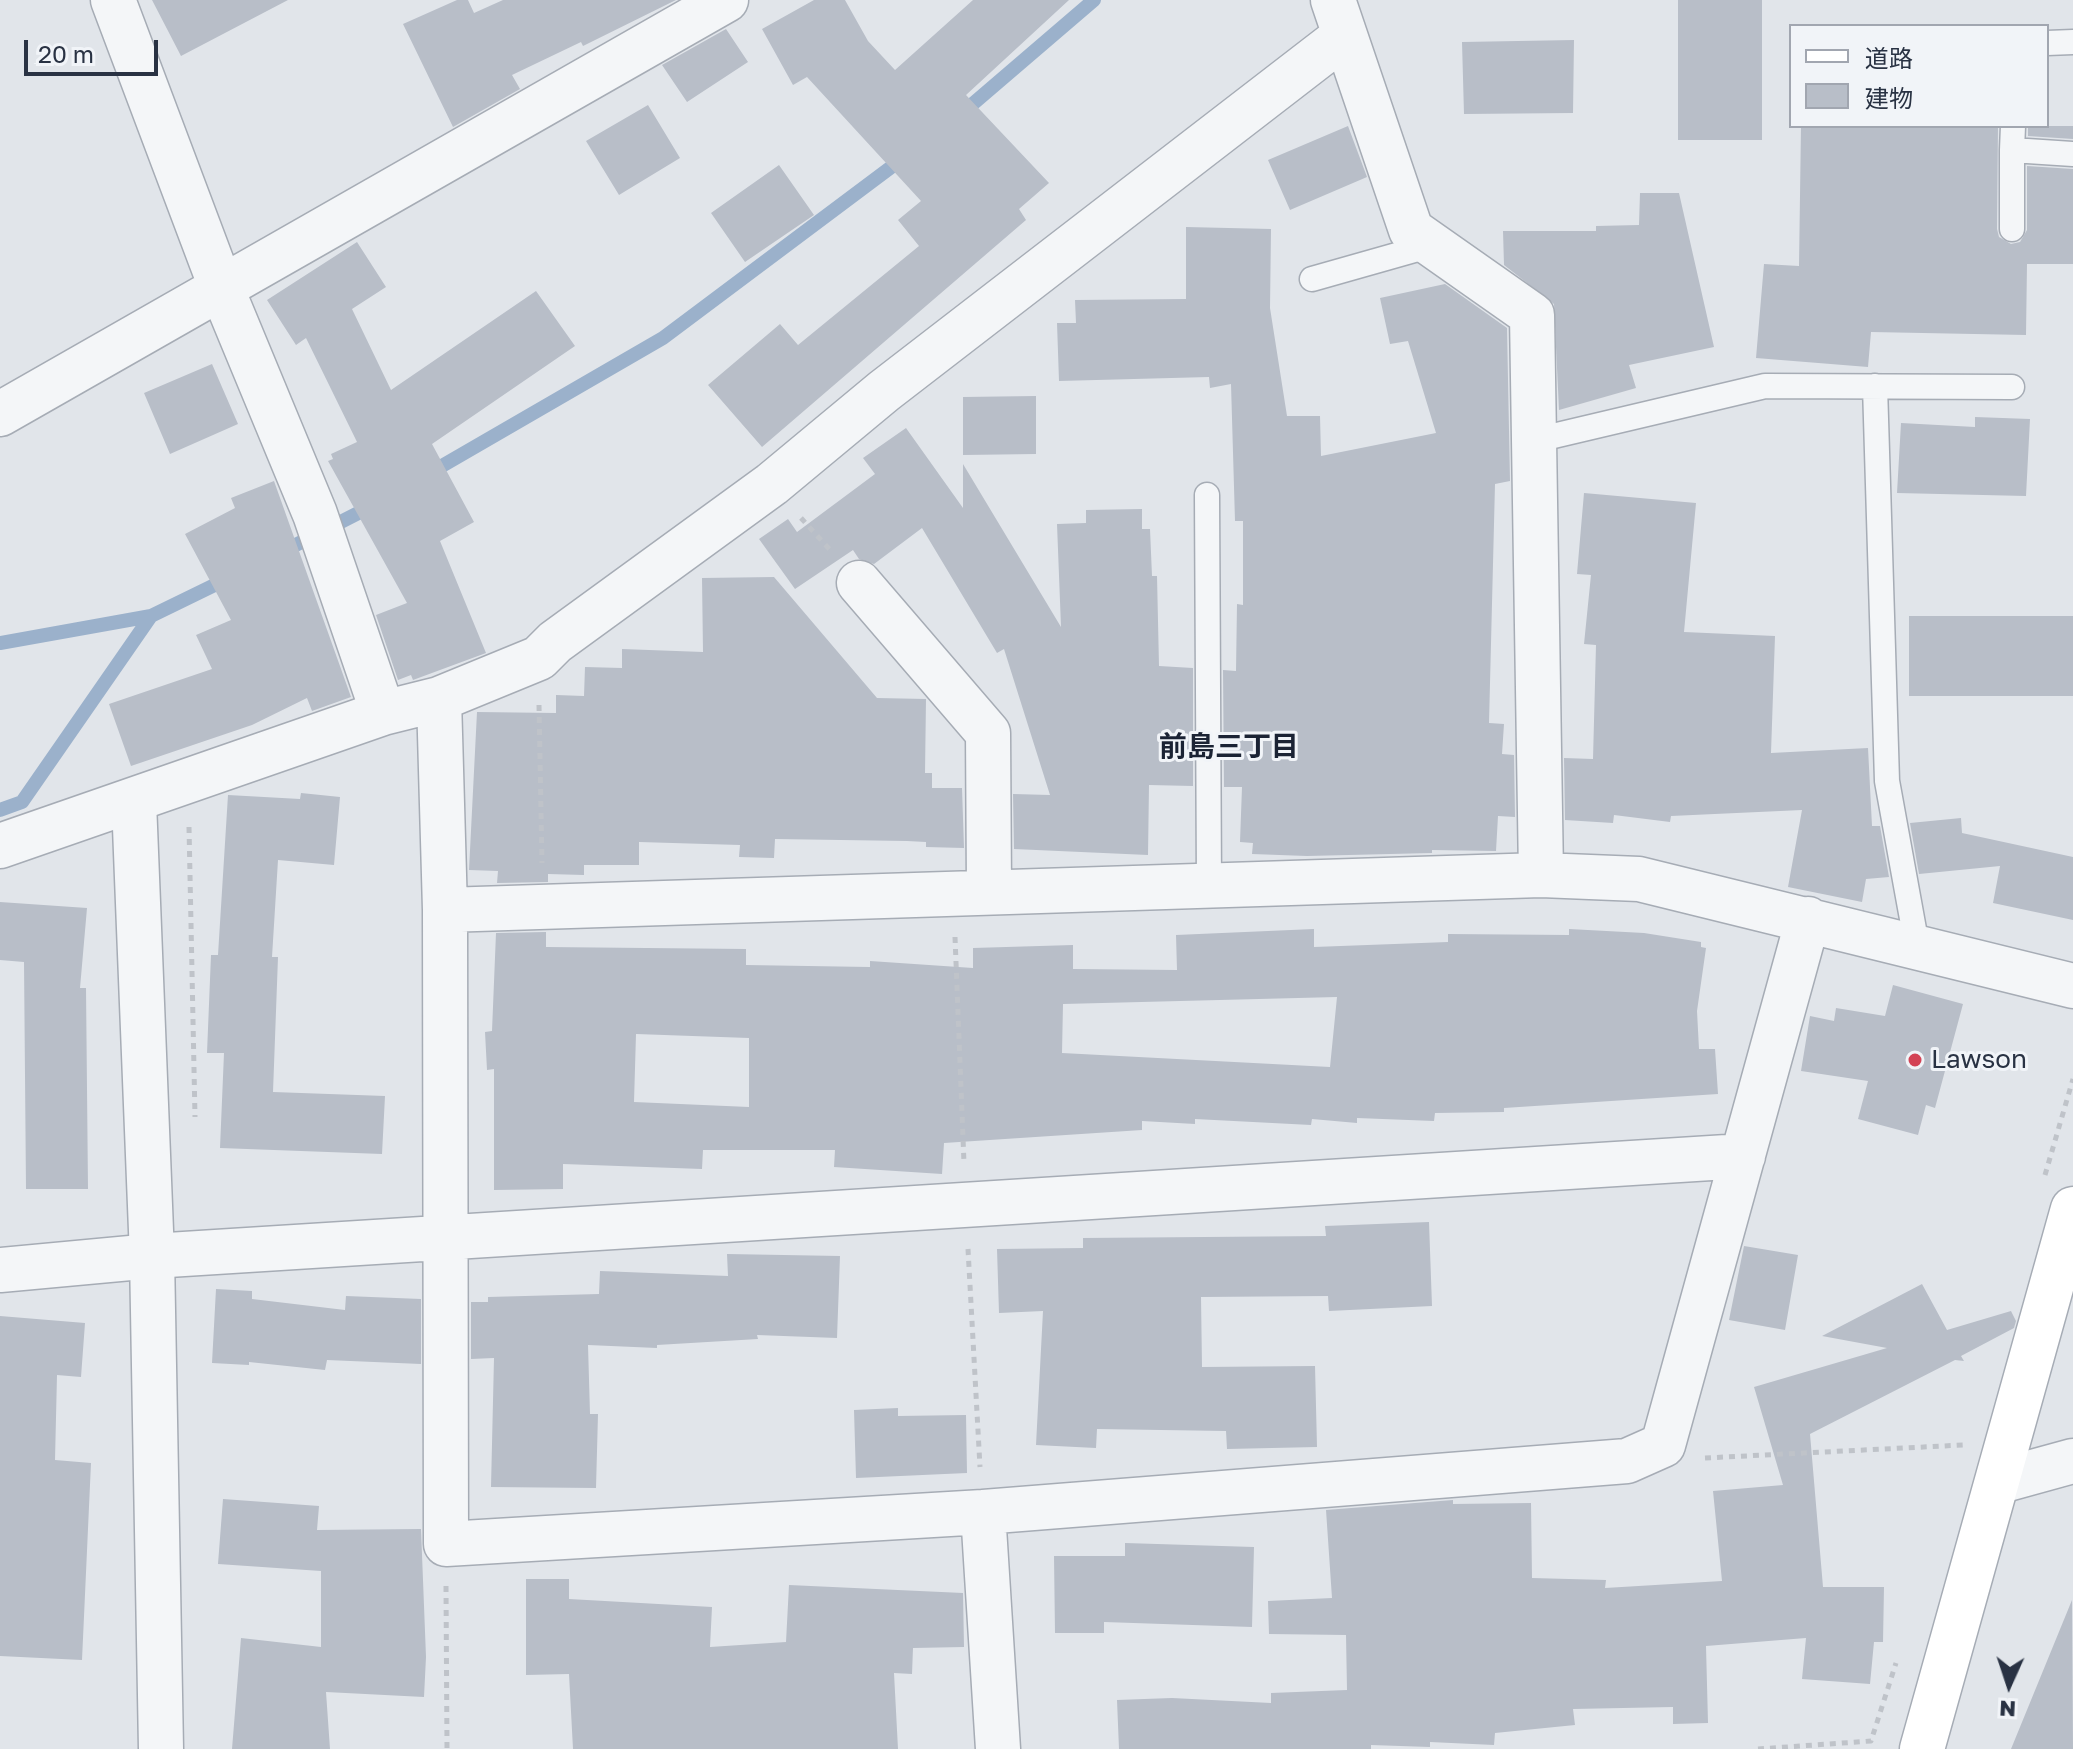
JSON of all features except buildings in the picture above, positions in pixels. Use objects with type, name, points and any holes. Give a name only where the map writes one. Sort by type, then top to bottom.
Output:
[{"type":"main road","points":[[1922,1749],[2000,1481],[2073,1209]]},
{"type":"street","points":[[113,0],[221,287],[315,514],[383,713]]},
{"type":"street","points":[[0,414],[726,0]]},
{"type":"street","points":[[0,846],[383,713],[439,699],[539,658],[555,642],[772,484],[1338,18],[1411,230],[1532,315],[1541,875]]},
{"type":"street","points":[[859,583],[988,733],[971,891]]},
{"type":"street","points":[[439,699],[445,910],[446,1544],[983,1512],[1627,1461],[1663,1445],[1808,919]]},
{"type":"street","points":[[134,802],[152,1256],[161,1749]]},
{"type":"street","points":[[445,910],[1541,875],[1639,879],[2073,986]]},
{"type":"street","points":[[0,1270],[152,1256],[1743,1156]]},
{"type":"street","points":[[2000,1481],[2073,1461]]},
{"type":"street","points":[[983,1512],[998,1749]]},
{"type":"lane","points":[[2049,43],[2073,42]]},
{"type":"lane","points":[[2012,229],[2012,138],[2073,154]]},
{"type":"lane","points":[[1312,279],[1432,245]]},
{"type":"lane","points":[[1532,441],[1765,386],[2012,387]]},
{"type":"lane","points":[[1875,386],[1887,781],[1917,946]]},
{"type":"lane","points":[[1207,495],[1209,886]]},
{"type":"path","points":[[772,484],[859,583]]},
{"type":"path","points":[[539,658],[543,908]]},
{"type":"path","points":[[971,891],[966,1205],[983,1512]]},
{"type":"path","points":[[1704,1458],[1964,1445]]},
{"type":"path","points":[[446,1544],[447,1749]]},
{"type":"path","points":[[1758,1749],[1871,1741],[1899,1651]]},
{"type":"waterway","points":[[961,114],[1094,0]]},
{"type":"waterway","points":[[428,474],[663,338],[906,156]]},
{"type":"waterway","points":[[280,553],[372,506]]},
{"type":"waterway","points":[[0,643],[151,616],[229,578]]},
{"type":"waterway","points":[[0,810],[22,802],[151,616]]},
{"type":"place","name":"Lawson","points":[[1915,1060]]},
{"type":"district","name":"前島三丁目","points":[[1229,747]]}]
